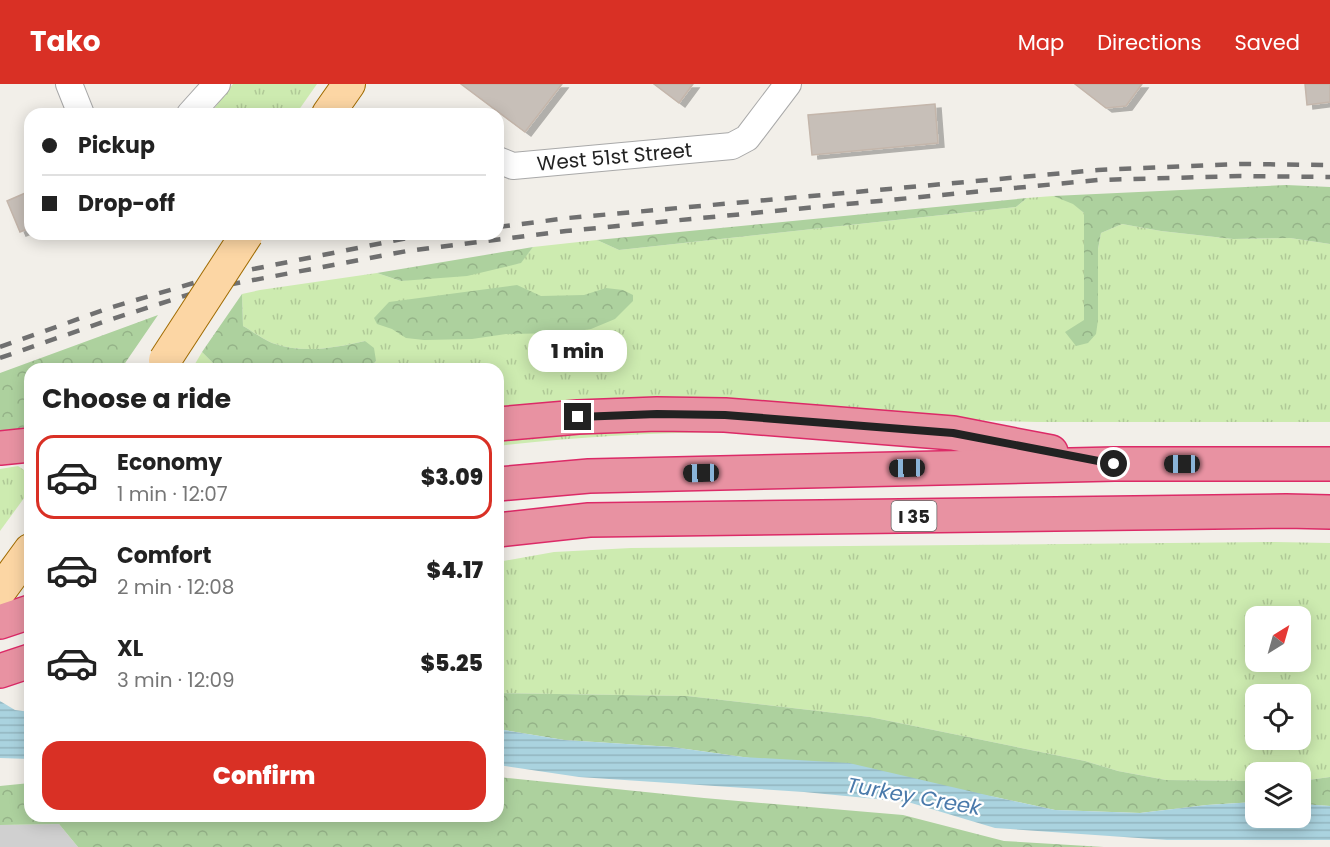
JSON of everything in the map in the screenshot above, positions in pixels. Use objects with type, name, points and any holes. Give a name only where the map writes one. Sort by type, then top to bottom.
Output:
[{"type":"highway","points":[[504,423],[623,415],[725,415],[953,433],[1114,464]]},
{"type":"highway","points":[[504,483],[589,476],[1114,464],[1330,464]]},
{"type":"highway","name":"I 35","points":[[504,529],[589,520],[1330,512]]},
{"type":"highway","points":[[0,622],[24,614]]},
{"type":"highway","points":[[0,671],[24,663]]},
{"type":"main road","points":[[332,108],[349,84]]},
{"type":"main road","points":[[163,363],[243,240]]},
{"type":"main road","points":[[0,591],[24,558]]},
{"type":"street","points":[[69,84],[79,108]]},
{"type":"street","points":[[195,108],[217,84]]},
{"type":"street","name":"West 51st Street","points":[[504,162],[513,166],[732,146],[747,138],[788,84]]},
{"type":"shaded area","points":[[59,824],[78,847],[0,847],[0,825]]},
{"type":"green space","points":[[233,84],[317,84],[300,108],[215,108]]},
{"type":"green space","points":[[1286,185],[1330,187],[1330,244],[1290,238],[1233,239],[1122,224],[1101,233],[1098,249],[1096,334],[1088,343],[1076,346],[1065,332],[1084,320],[1084,213],[1073,204],[1053,196]]},
{"type":"green space","points":[[1053,196],[1073,203],[1084,213],[1084,320],[1098,320],[1098,249],[1101,233],[1122,224],[1233,239],[1290,238],[1330,244],[1330,422],[1037,422],[504,413],[504,363],[374,363],[376,361],[365,341],[330,348],[295,348],[272,343],[243,326],[242,294],[260,290],[377,273],[401,281],[520,263],[533,247],[597,240],[619,250],[1016,207],[1027,198]]},
{"type":"green space","points":[[1027,198],[1016,207],[619,250],[597,240]]},
{"type":"green space","points":[[533,247],[521,263],[467,276],[401,281],[377,273]]},
{"type":"green space","points":[[517,285],[541,296],[584,295],[606,288],[623,290],[633,295],[633,301],[615,319],[591,329],[565,333],[506,334],[472,339],[424,340],[406,338],[392,329],[377,324],[374,318],[389,302]]},
{"type":"green space","points":[[242,294],[243,326],[268,341],[283,346],[307,349],[330,348],[365,341],[374,348],[376,361],[374,363],[213,363],[202,352]]},
{"type":"green space","points":[[158,315],[125,363],[27,363]]},
{"type":"green space","points":[[202,352],[213,363],[196,363]]},
{"type":"green space","points":[[24,364],[24,428],[0,432],[0,373]]},
{"type":"green space","points":[[619,428],[723,432],[610,436],[504,445],[504,438]]},
{"type":"green space","points":[[18,466],[24,470],[24,498],[0,531],[0,469]]},
{"type":"green space","points":[[1330,543],[1330,777],[1311,780],[1311,762],[1245,762],[1245,781],[1166,780],[870,717],[687,696],[504,693],[504,561],[554,552],[631,548]]},
{"type":"green space","points":[[504,693],[687,696],[870,717],[1166,780],[1245,781],[1245,803],[1140,813],[1055,810],[995,797],[672,747],[564,740],[504,730]]},
{"type":"green space","points":[[1330,777],[1330,806],[1311,805],[1311,780]]},
{"type":"green space","points":[[504,778],[903,815],[1004,841],[1104,847],[78,847],[59,824],[0,825],[0,786],[24,784],[24,822],[504,822]]},
{"type":"water","points":[[0,701],[15,710],[24,711],[24,759],[0,758]]},
{"type":"water","name":"Turkey Creek","points":[[504,730],[564,740],[672,747],[743,757],[849,763],[1055,810],[1140,813],[1245,803],[1245,828],[1311,828],[1311,805],[1330,806],[1330,840],[1167,840],[995,828],[908,802],[804,792],[579,777],[504,766]]},
{"type":"building","points":[[461,84],[562,84],[525,132],[504,116],[504,108],[493,108]]},
{"type":"building","points":[[654,84],[693,84],[679,103]]},
{"type":"building","points":[[1075,84],[1142,84],[1126,106],[1106,108]]},
{"type":"building","points":[[1305,84],[1330,84],[1330,102],[1307,105]]},
{"type":"building","points":[[935,104],[938,143],[812,155],[808,115]]},
{"type":"building","points":[[24,194],[24,230],[20,232],[7,201]]},
{"type":"railway","points":[[504,226],[568,218],[1098,170],[1241,164],[1330,165]]},
{"type":"railway","points":[[504,239],[1098,180],[1240,176],[1330,177]]},
{"type":"railway","points":[[0,347],[109,308],[214,277],[397,240]]},
{"type":"railway","points":[[0,358],[206,289],[407,251],[494,240]]},
{"type":"route","points":[[578,417],[657,414],[725,415],[953,433],[1114,464]]}]
